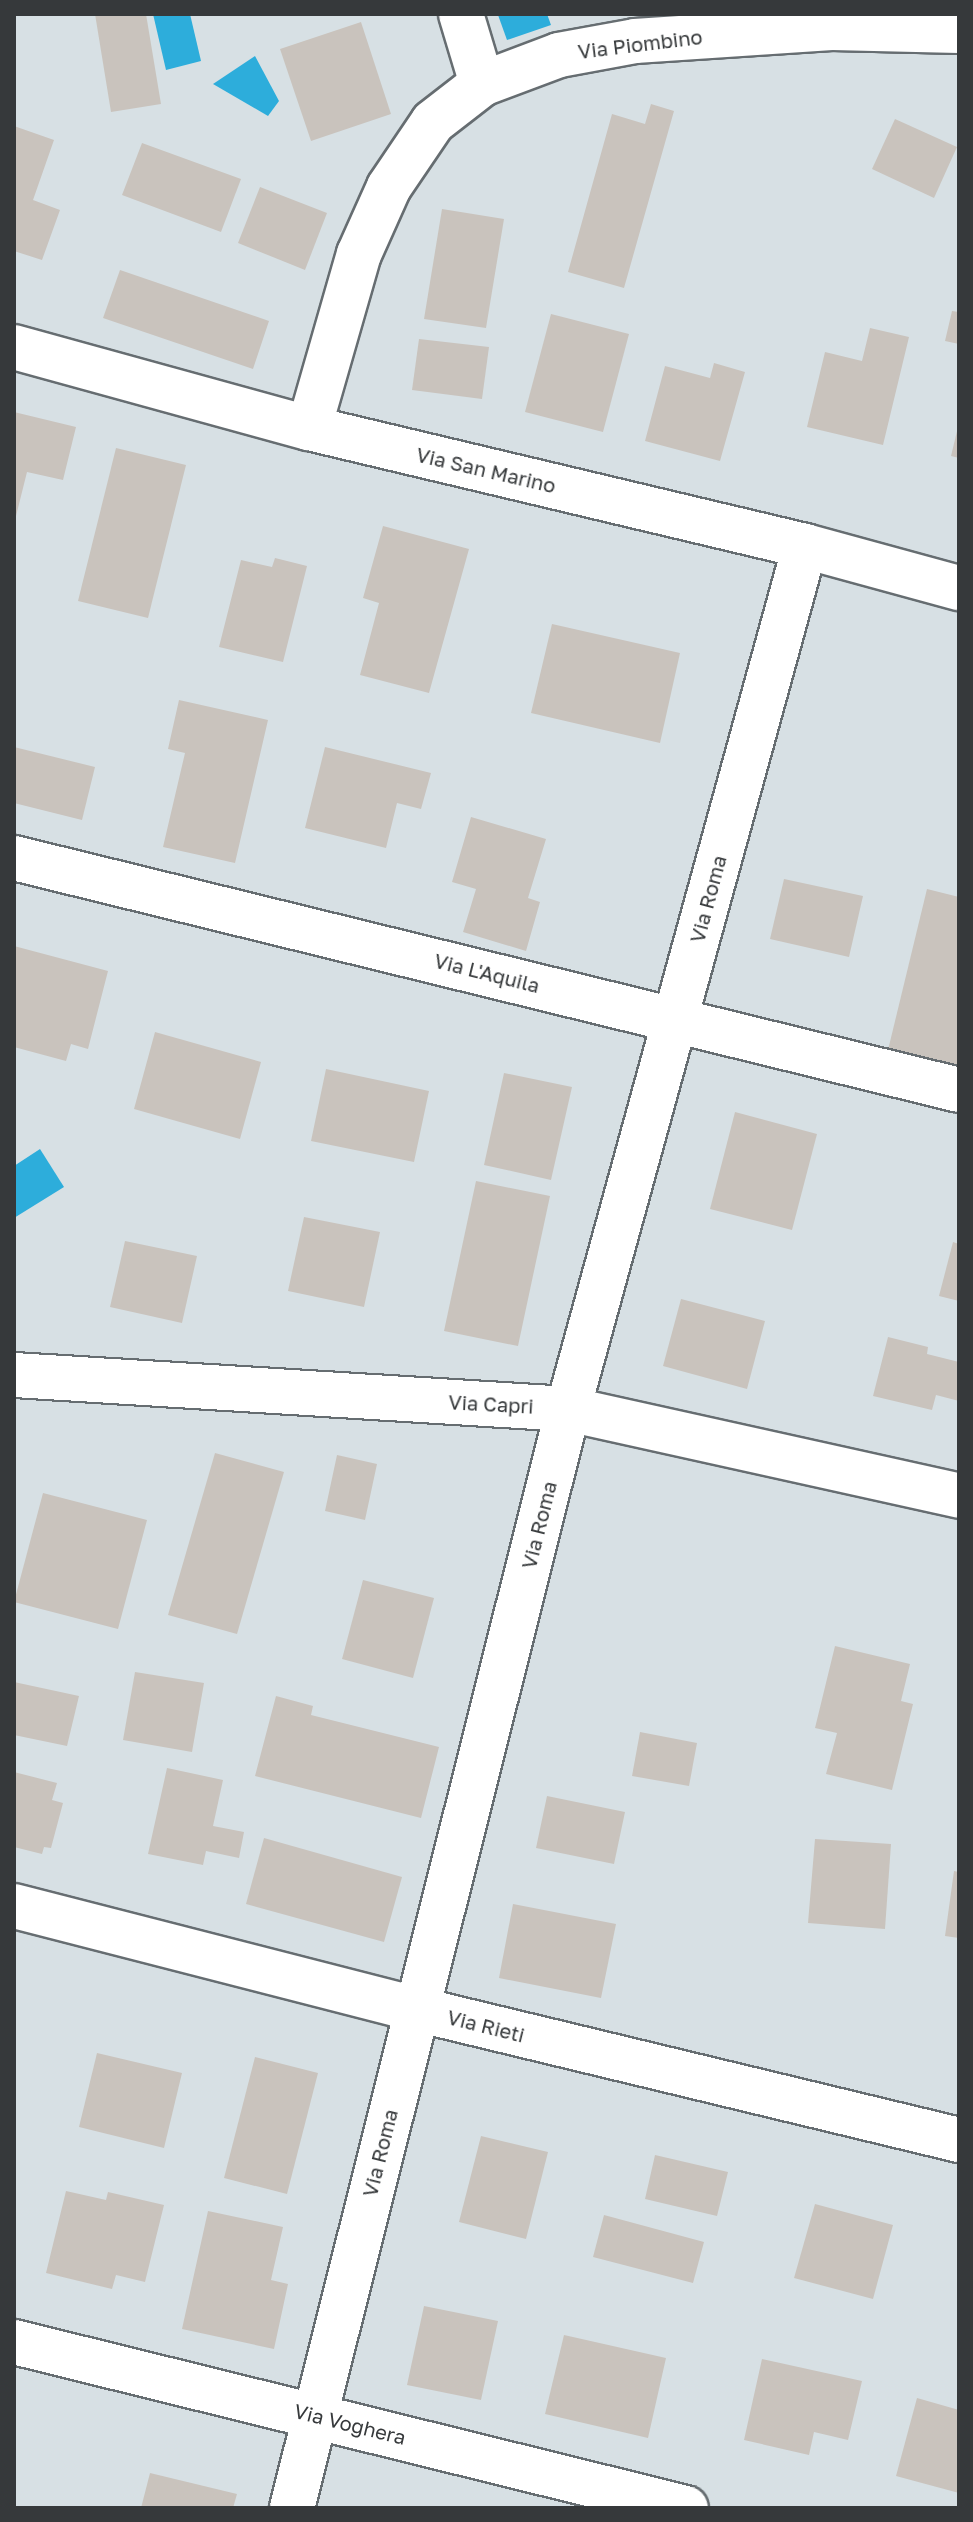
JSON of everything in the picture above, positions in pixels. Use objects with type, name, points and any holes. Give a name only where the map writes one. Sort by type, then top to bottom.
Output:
[{"type":"street","points":[[461,14],[482,84]]},
{"type":"street","name":"Via Piombino","points":[[309,428],[359,254],[389,187],[433,122],[482,84],[559,55],[635,41],[832,28],[959,31]]},
{"type":"street","name":"Via San Marino","points":[[14,347],[309,428],[805,546],[959,588]]},
{"type":"street","name":"Via Roma","points":[[292,2508],[568,1409],[805,546]]},
{"type":"street","name":"Via L'Aquila","points":[[14,858],[959,1090]]},
{"type":"street","name":"Via Capri","points":[[14,1375],[568,1409],[959,1496]]},
{"type":"street","name":"Via Rieti","points":[[14,1906],[416,2009],[959,2140]]},
{"type":"street","name":"Via Voghera","points":[[14,2342],[686,2508]]},
{"type":"water","points":[[153,14],[190,14],[201,61],[166,70]]},
{"type":"water","points":[[547,14],[551,25],[507,40],[498,15]]},
{"type":"water","points":[[255,56],[279,101],[268,116],[213,84]]},
{"type":"water","points":[[40,1149],[64,1187],[14,1218],[14,1166]]},
{"type":"building","points":[[95,14],[146,14],[161,104],[111,112]]},
{"type":"building","points":[[361,22],[391,114],[311,141],[280,49]]},
{"type":"building","points":[[651,104],[674,111],[624,288],[568,272],[612,114],[645,124]]},
{"type":"building","points":[[895,119],[957,147],[934,198],[872,169]]},
{"type":"building","points":[[14,126],[54,140],[33,200],[60,210],[42,260],[14,251]]},
{"type":"building","points":[[142,143],[241,179],[221,232],[122,195]]},
{"type":"building","points":[[260,187],[327,213],[305,270],[238,243]]},
{"type":"building","points":[[442,209],[504,219],[486,328],[424,319]]},
{"type":"building","points":[[120,270],[269,321],[253,369],[103,318]]},
{"type":"building","points":[[952,311],[959,312],[959,344],[945,341]]},
{"type":"building","points":[[551,314],[629,334],[603,432],[525,412]]},
{"type":"building","points":[[870,328],[909,337],[883,445],[807,427],[825,352],[862,361]]},
{"type":"building","points":[[419,339],[489,347],[482,399],[412,390]]},
{"type":"building","points":[[714,363],[745,372],[720,461],[645,441],[665,366],[710,378]]},
{"type":"building","points":[[14,412],[76,427],[63,480],[27,472],[15,520]]},
{"type":"building","points":[[959,427],[959,458],[951,456]]},
{"type":"building","points":[[116,448],[186,465],[148,618],[78,601]]},
{"type":"building","points":[[383,526],[469,549],[429,693],[360,675],[379,603],[363,598]]},
{"type":"building","points":[[275,558],[307,566],[283,662],[219,647],[241,560],[272,567]]},
{"type":"building","points":[[552,624],[680,653],[660,743],[531,713]]},
{"type":"building","points":[[179,700],[268,720],[235,863],[163,847],[185,753],[168,749]]},
{"type":"building","points":[[14,747],[95,767],[82,820],[14,803]]},
{"type":"building","points":[[325,747],[431,773],[421,809],[397,803],[386,848],[305,828]]},
{"type":"building","points":[[471,817],[546,839],[528,898],[540,902],[526,951],[463,932],[476,889],[452,882]]},
{"type":"building","points":[[784,879],[863,896],[849,957],[770,939]]},
{"type":"building","points":[[927,889],[959,897],[959,1067],[888,1050]]},
{"type":"building","points":[[14,946],[108,971],[88,1049],[71,1044],[66,1061],[14,1047]]},
{"type":"building","points":[[155,1032],[261,1062],[240,1139],[134,1109]]},
{"type":"building","points":[[326,1069],[429,1091],[414,1162],[311,1141]]},
{"type":"building","points":[[504,1073],[572,1087],[551,1180],[484,1165]]},
{"type":"building","points":[[735,1112],[817,1134],[792,1230],[710,1209]]},
{"type":"building","points":[[476,1181],[550,1196],[518,1346],[444,1331]]},
{"type":"building","points":[[304,1217],[380,1232],[364,1307],[288,1291]]},
{"type":"building","points":[[125,1241],[197,1256],[182,1323],[110,1307]]},
{"type":"building","points":[[953,1242],[959,1244],[959,1301],[939,1296]]},
{"type":"building","points":[[681,1299],[765,1321],[747,1389],[663,1366]]},
{"type":"building","points":[[888,1337],[928,1347],[927,1354],[959,1362],[959,1401],[936,1395],[932,1410],[873,1396]]},
{"type":"building","points":[[215,1453],[284,1472],[237,1634],[168,1615]]},
{"type":"building","points":[[337,1455],[377,1464],[365,1520],[325,1511]]},
{"type":"building","points":[[43,1493],[147,1520],[118,1629],[14,1602]]},
{"type":"building","points":[[363,1580],[434,1598],[413,1678],[342,1659]]},
{"type":"building","points":[[835,1646],[910,1664],[901,1701],[913,1704],[892,1790],[826,1774],[837,1733],[815,1728]]},
{"type":"building","points":[[135,1672],[204,1683],[192,1752],[123,1740]]},
{"type":"building","points":[[14,1682],[79,1696],[67,1746],[14,1735]]},
{"type":"building","points":[[276,1696],[313,1706],[311,1715],[439,1747],[421,1818],[255,1776]]},
{"type":"building","points":[[640,1732],[697,1743],[689,1786],[632,1776]]},
{"type":"building","points":[[167,1768],[223,1780],[213,1826],[244,1832],[239,1858],[206,1851],[203,1865],[148,1854]]},
{"type":"building","points":[[14,1772],[57,1783],[52,1800],[63,1803],[51,1848],[44,1847],[42,1854],[14,1847]]},
{"type":"building","points":[[547,1796],[625,1812],[614,1864],[536,1848]]},
{"type":"building","points":[[264,1838],[402,1877],[384,1942],[246,1904]]},
{"type":"building","points":[[815,1839],[891,1844],[885,1929],[808,1923]]},
{"type":"building","points":[[954,1871],[959,1872],[959,1938],[945,1936]]},
{"type":"building","points":[[513,1904],[616,1924],[601,1998],[499,1978]]},
{"type":"building","points":[[97,2053],[182,2073],[164,2148],[79,2127]]},
{"type":"building","points":[[255,2057],[318,2073],[287,2194],[224,2178]]},
{"type":"building","points":[[481,2136],[548,2152],[526,2239],[459,2222]]},
{"type":"building","points":[[655,2155],[728,2172],[717,2216],[645,2199]]},
{"type":"building","points":[[66,2191],[106,2200],[108,2192],[164,2205],[145,2282],[116,2275],[112,2289],[46,2273]]},
{"type":"building","points":[[815,2204],[893,2225],[873,2299],[794,2278]]},
{"type":"building","points":[[208,2211],[283,2227],[271,2280],[288,2284],[274,2349],[182,2329]]},
{"type":"building","points":[[604,2215],[704,2242],[693,2283],[593,2257]]},
{"type":"building","points":[[424,2306],[498,2321],[481,2400],[407,2385]]},
{"type":"building","points":[[564,2335],[666,2358],[648,2438],[545,2414]]},
{"type":"building","points":[[762,2359],[862,2381],[848,2440],[814,2432],[809,2455],[744,2440]]},
{"type":"building","points":[[917,2398],[959,2410],[959,2493],[896,2476]]},
{"type":"building","points":[[150,2473],[237,2494],[233,2508],[141,2508]]}]
